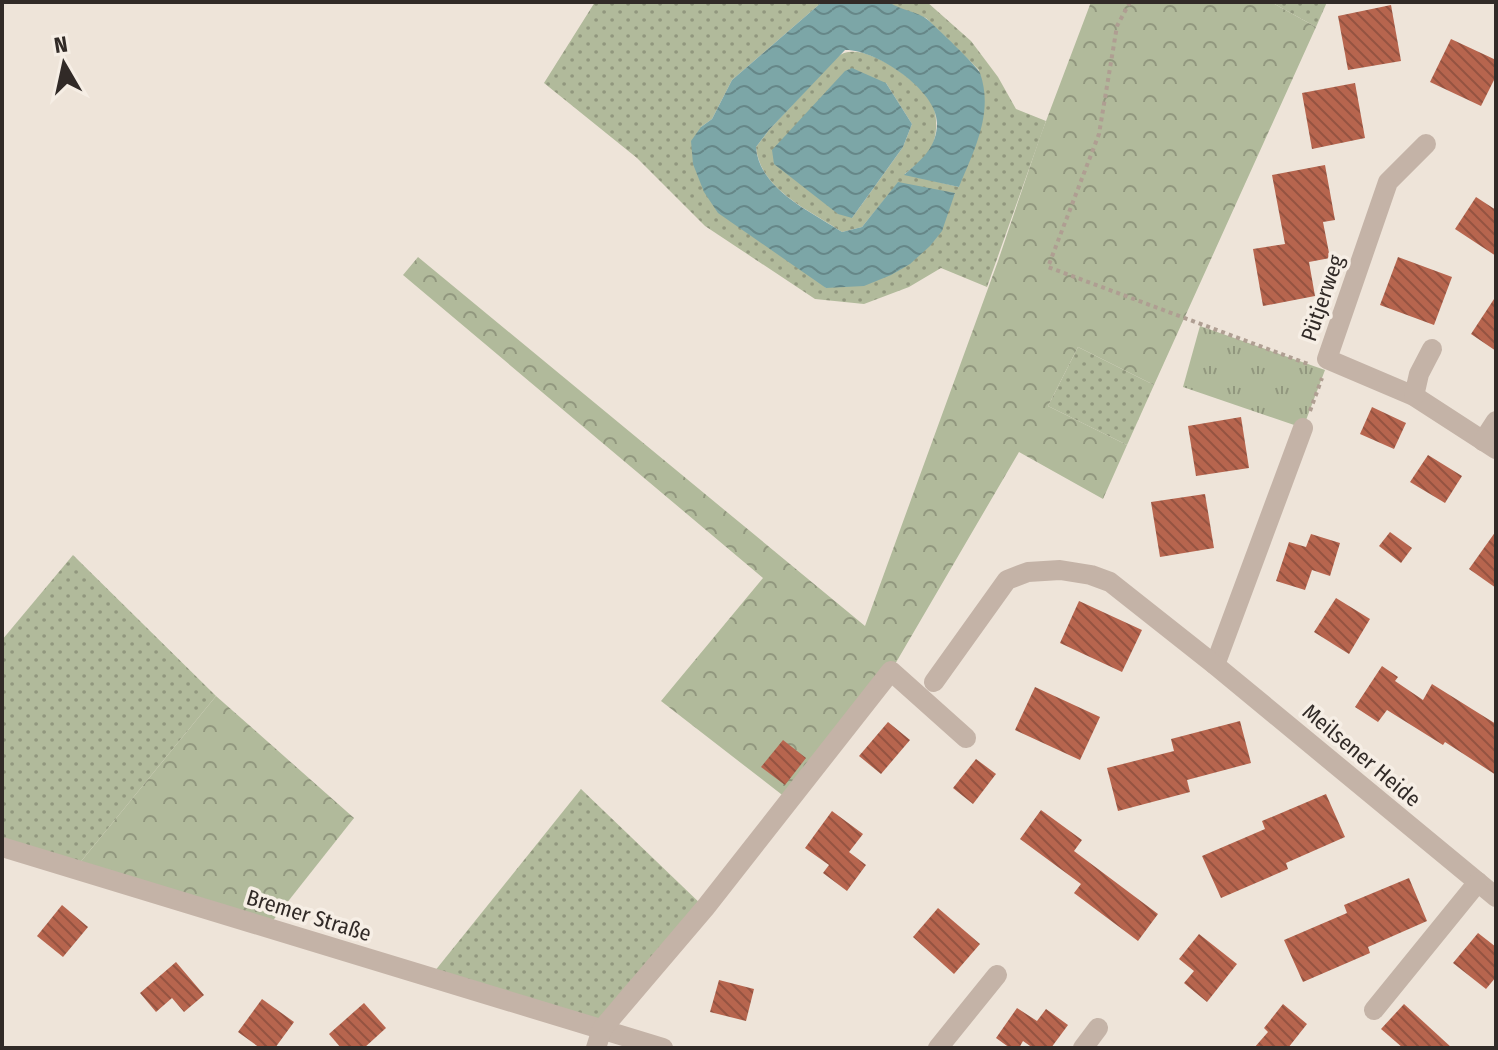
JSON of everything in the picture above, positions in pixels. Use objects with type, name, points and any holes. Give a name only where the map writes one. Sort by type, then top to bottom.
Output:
[{"type":"street","name":"Pütjerweg","points":[[1426,144],[1388,182],[1326,365],[1414,396],[1490,445],[1496,421]]},
{"type":"street","points":[[1414,396],[1419,374],[1432,349]]},
{"type":"street","points":[[1215,665],[1303,428]]},
{"type":"street","name":"Meilsener Heide","points":[[934,682],[1007,580],[1028,572],[1060,570],[1110,582],[1496,897]]},
{"type":"street","points":[[599,1039],[891,671],[966,738]]},
{"type":"street","name":"Bremer Straße","points":[[2,847],[599,1039],[663,1048]]},
{"type":"street","points":[[1374,1010],[1478,882]]},
{"type":"street","points":[[938,1048],[997,975]]},
{"type":"street","points":[[1083,1048],[1098,1028]]},
{"type":"path","points":[[1130,2],[1117,26],[1099,134],[1048,267],[1200,326],[1326,365],[1303,428]]},
{"type":"green space","points":[[595,2],[822,2],[732,80],[712,119],[701,127],[826,288],[955,194],[898,183],[862,227],[842,232],[777,187],[760,162],[756,147],[837,57],[847,52],[873,56],[923,91],[935,112],[935,134],[926,156],[905,174],[959,187],[979,70],[926,18],[898,9],[889,2],[927,2],[971,41],[998,77],[1016,109],[1046,121],[987,287],[941,268],[909,287],[864,304],[815,299],[705,226],[637,158],[544,83]],"holes":[[[886,83],[912,124],[903,147],[852,218]]]},
{"type":"green space","points":[[1091,2],[1271,2],[1316,27],[1154,385],[1078,347],[1048,406],[1127,445],[1103,499],[1019,452],[891,671],[790,801],[661,701],[763,578],[403,275],[418,257],[865,626]]},
{"type":"green space","points":[[1271,2],[1327,2],[1316,27]]},
{"type":"green space","points":[[1200,326],[1325,370],[1303,428],[1183,387]]},
{"type":"green space","points":[[1078,347],[1154,385],[1127,445],[1048,406]]},
{"type":"green space","points":[[73,555],[216,696],[74,870],[2,847],[2,640]]},
{"type":"green space","points":[[216,696],[354,818],[267,928],[74,870]]},
{"type":"green space","points":[[581,789],[705,908],[602,1029],[430,977]]},
{"type":"water","points":[[822,2],[889,2],[924,17],[977,69],[984,88],[980,131],[959,187],[904,175],[922,159],[934,140],[937,123],[934,110],[916,85],[902,74],[858,51],[845,50],[756,147],[759,162],[776,187],[842,232],[862,227],[898,182],[955,193],[942,231],[930,246],[910,264],[864,286],[826,288],[718,213],[704,192],[693,164],[691,141],[701,127],[712,119],[732,80]]},
{"type":"water","points":[[852,68],[886,83],[912,124],[903,147],[852,218],[838,214],[774,164],[772,150],[845,71]]},
{"type":"building","points":[[1391,5],[1401,61],[1348,70],[1338,16]]},
{"type":"building","points":[[1451,39],[1496,60],[1496,76],[1481,106],[1430,82]]},
{"type":"building","points":[[1355,83],[1365,138],[1312,149],[1302,93]]},
{"type":"building","points":[[1325,165],[1335,220],[1323,222],[1330,258],[1309,262],[1315,296],[1263,306],[1253,249],[1285,244],[1272,175]]},
{"type":"building","points":[[1476,197],[1496,210],[1496,256],[1455,229]]},
{"type":"building","points":[[1398,257],[1452,277],[1434,325],[1380,305]]},
{"type":"building","points":[[1496,296],[1496,351],[1471,334]]},
{"type":"building","points":[[1372,407],[1406,423],[1394,449],[1360,434]]},
{"type":"building","points":[[1241,417],[1249,468],[1196,476],[1188,426]]},
{"type":"building","points":[[1428,455],[1462,476],[1445,503],[1410,482]]},
{"type":"building","points":[[1205,494],[1214,548],[1160,557],[1151,502]]},
{"type":"building","points":[[1496,531],[1496,588],[1469,569]]},
{"type":"building","points":[[1390,532],[1412,548],[1401,563],[1379,546]]},
{"type":"building","points":[[1311,534],[1340,543],[1330,576],[1312,570],[1305,590],[1276,581],[1289,542],[1306,547]]},
{"type":"building","points":[[1336,598],[1370,619],[1349,654],[1314,632]]},
{"type":"building","points":[[1079,601],[1142,630],[1122,672],[1060,643]]},
{"type":"building","points":[[1382,666],[1398,677],[1395,681],[1423,700],[1432,684],[1496,724],[1496,775],[1387,710],[1378,722],[1355,707]]},
{"type":"building","points":[[1035,687],[1100,717],[1080,760],[1015,730]]},
{"type":"building","points":[[1240,721],[1251,763],[1187,780],[1190,792],[1118,811],[1107,768],[1174,751],[1171,739]]},
{"type":"building","points":[[888,722],[910,740],[881,774],[859,756]]},
{"type":"building","points":[[783,740],[806,758],[785,785],[761,767]]},
{"type":"building","points":[[976,759],[996,774],[973,804],[953,788]]},
{"type":"building","points":[[1326,794],[1345,837],[1286,863],[1288,869],[1221,898],[1202,856],[1265,829],[1262,821]]},
{"type":"building","points":[[1041,810],[1082,840],[1074,851],[1158,914],[1138,941],[1074,893],[1081,884],[1020,839]]},
{"type":"building","points":[[832,811],[863,834],[849,852],[866,865],[847,891],[823,873],[829,865],[805,848]]},
{"type":"building","points":[[1409,878],[1427,921],[1368,947],[1370,953],[1303,982],[1284,940],[1347,913],[1344,905]]},
{"type":"building","points":[[62,905],[88,927],[63,957],[37,936]]},
{"type":"building","points":[[938,908],[980,944],[954,974],[913,937]]},
{"type":"building","points":[[1478,933],[1496,947],[1496,977],[1486,989],[1453,963]]},
{"type":"building","points":[[1199,934],[1237,964],[1207,1002],[1184,983],[1194,971],[1179,959]]},
{"type":"building","points":[[176,962],[204,995],[184,1012],[172,998],[156,1012],[140,993]]},
{"type":"building","points":[[719,980],[754,989],[746,1021],[710,1012]]},
{"type":"building","points":[[262,999],[294,1022],[275,1048],[260,1048],[238,1032]]},
{"type":"building","points":[[364,1003],[386,1028],[364,1048],[341,1048],[329,1034]]},
{"type":"building","points":[[1283,1004],[1307,1024],[1288,1048],[1254,1048],[1268,1032],[1264,1028]]},
{"type":"building","points":[[1404,1004],[1452,1048],[1403,1048],[1381,1029]]},
{"type":"building","points":[[1017,1008],[1037,1021],[1046,1009],[1068,1025],[1051,1048],[1033,1048],[1023,1041],[1019,1048],[1010,1048],[996,1038]]}]
